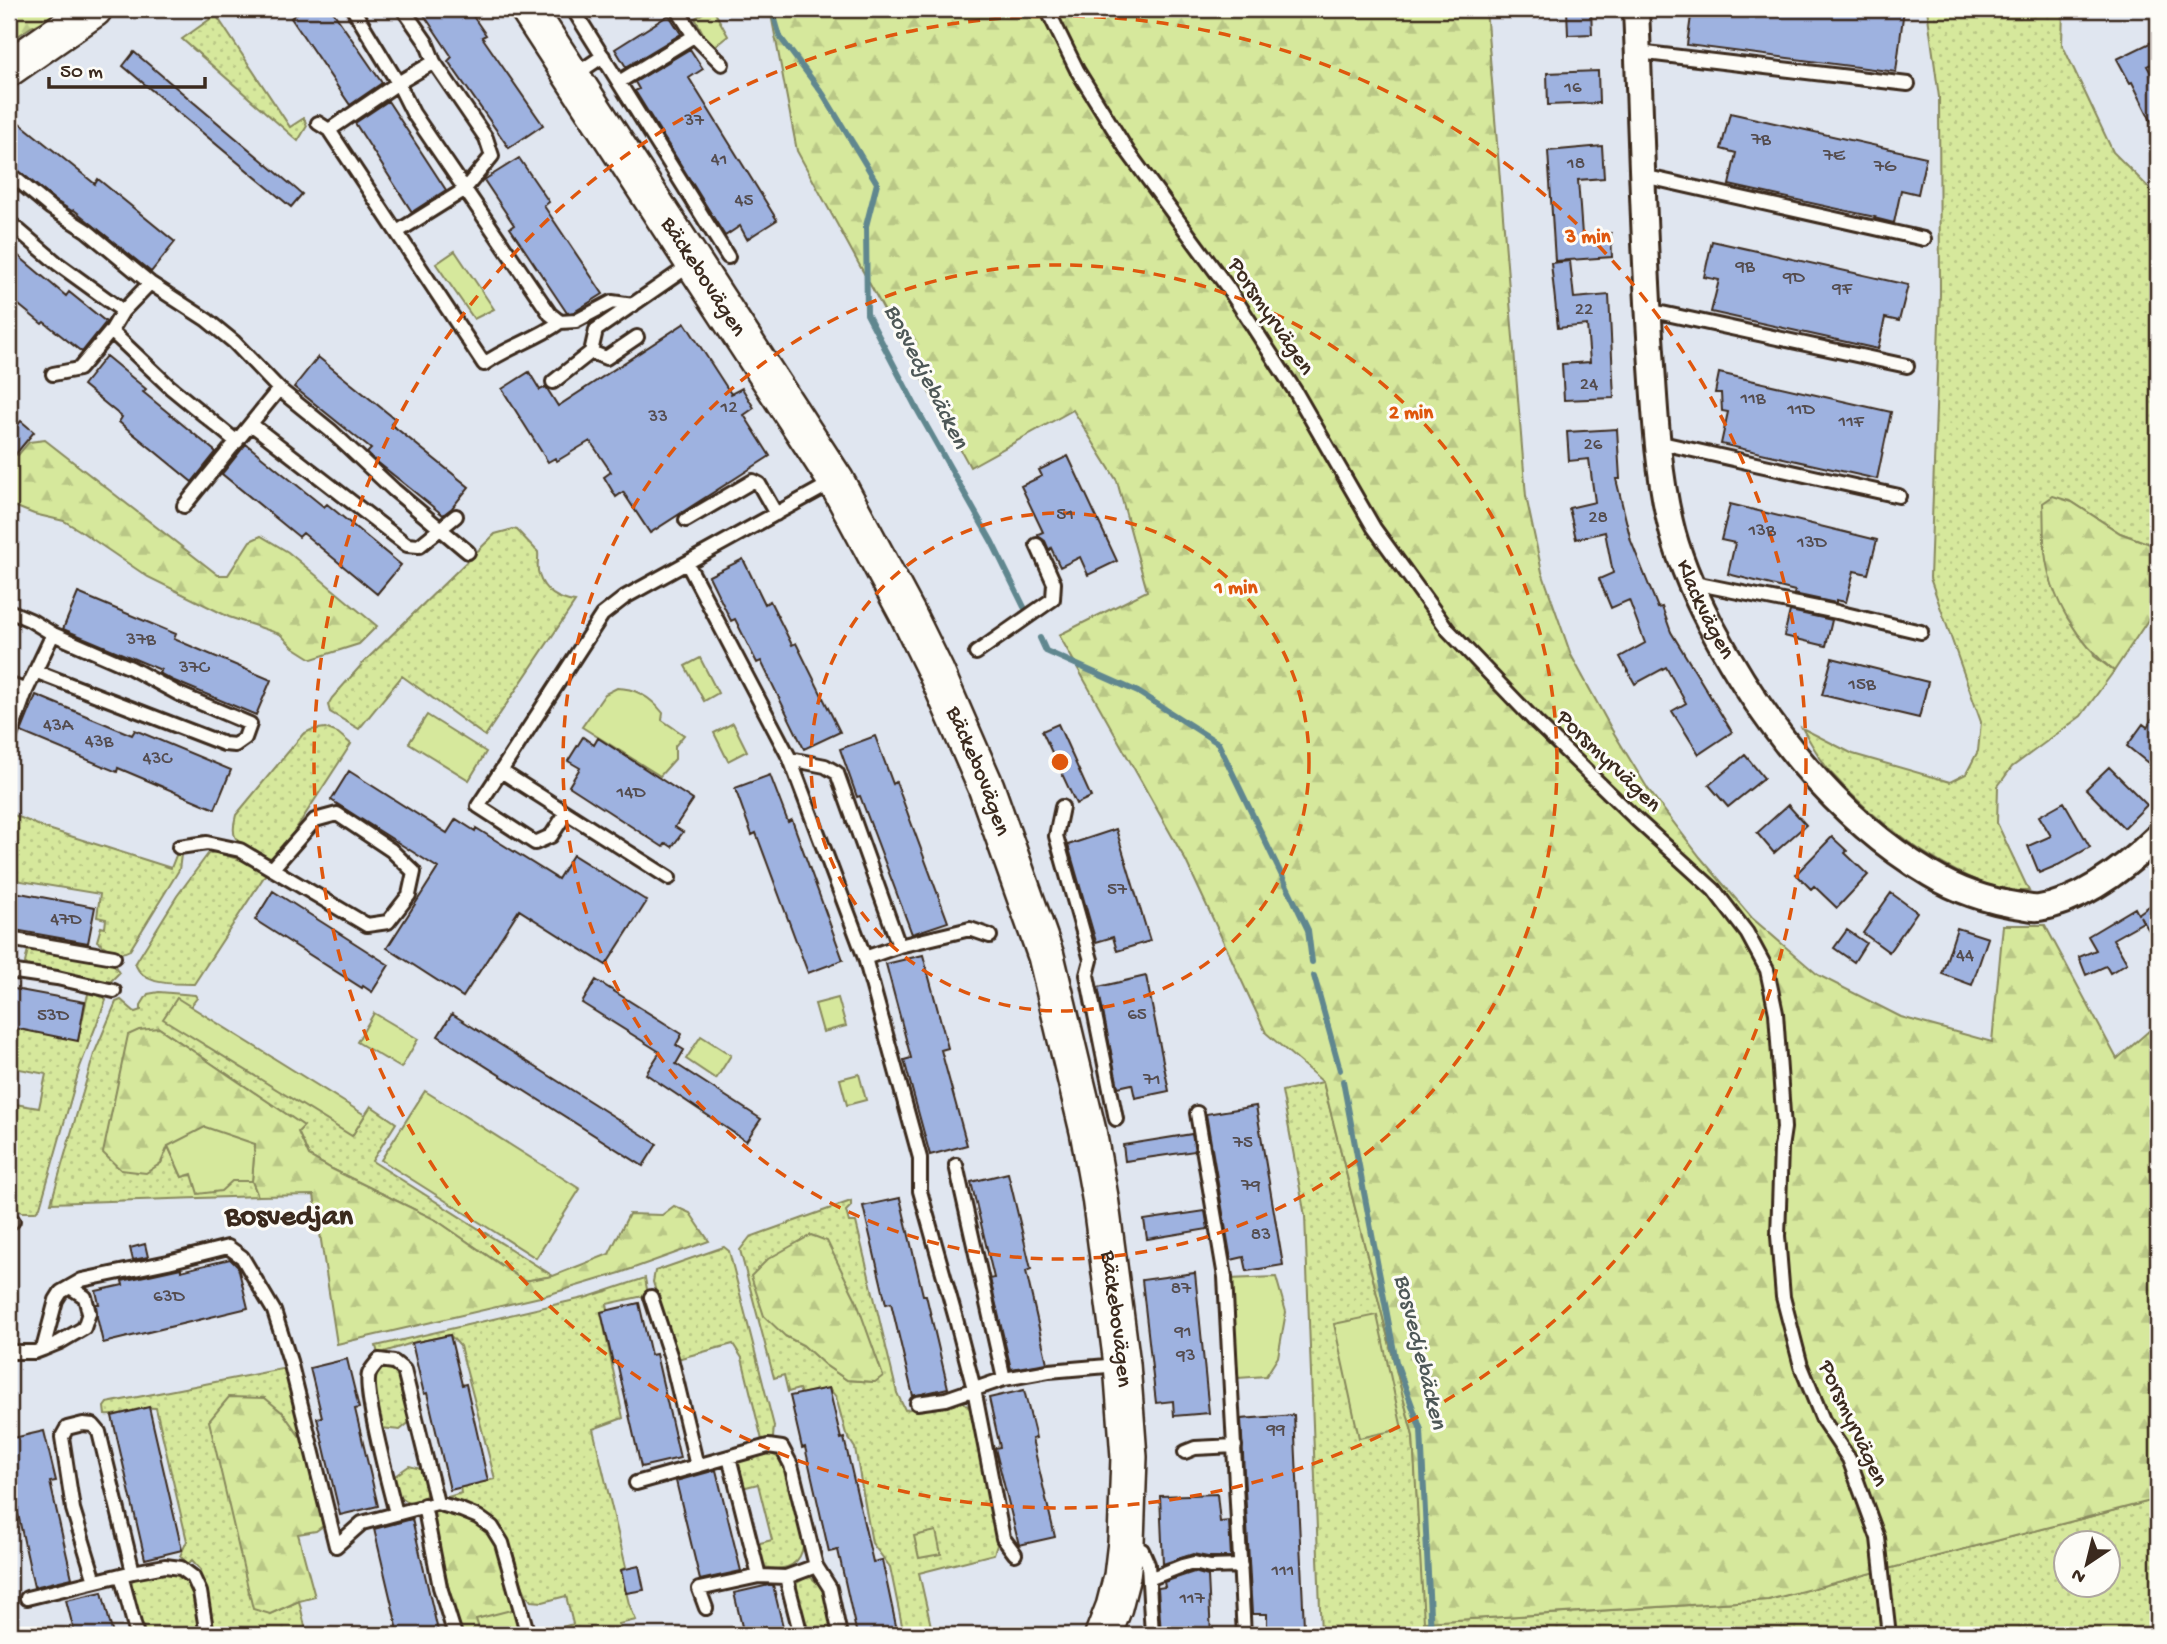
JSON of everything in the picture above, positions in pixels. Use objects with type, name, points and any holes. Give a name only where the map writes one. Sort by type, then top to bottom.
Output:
[{"type":"street","points":[[9,68],[94,9]]},
{"type":"street","name":"Bäckebovägen","points":[[528,9],[836,481],[936,672],[986,787],[1046,956],[1088,1130],[1100,1196],[1122,1364],[1129,1457],[1126,1542],[1122,1576],[1103,1635]]},
{"type":"street","name":"Klackvägen","points":[[1636,9],[1648,310],[1657,442],[1670,522],[1689,582],[1730,660],[1771,721],[1812,774],[1857,820],[1908,861],[1953,888],[1997,903],[2037,908],[2070,899],[2103,881],[2136,858],[2158,836]]},
{"type":"lane","points":[[353,9],[413,113],[550,314],[560,322]]},
{"type":"lane","points":[[397,232],[464,190],[492,156],[486,138],[434,62],[426,42],[402,9]]},
{"type":"lane","points":[[573,9],[728,257]]},
{"type":"lane","points":[[677,9],[694,36],[722,64]]},
{"type":"lane","name":"Porsmyrvägen","points":[[1047,9],[1077,70],[1128,152],[1228,288],[1295,391],[1374,528],[1448,630],[1637,820],[1714,890],[1747,933],[1767,970],[1776,1013],[1784,1128],[1778,1236],[1783,1297],[1801,1366],[1823,1420],[1849,1459],[1878,1538],[1889,1635]]},
{"type":"lane","points":[[619,82],[694,36]]},
{"type":"lane","points":[[1638,52],[1908,84]]},
{"type":"lane","points":[[572,77],[603,57]]},
{"type":"lane","points":[[434,62],[323,126],[484,364],[508,348],[547,332],[560,322],[576,321],[612,302],[633,305]]},
{"type":"lane","points":[[9,173],[51,208],[87,231],[150,283],[207,320],[234,342],[279,389],[331,431],[394,490],[468,552]]},
{"type":"lane","points":[[1643,176],[1924,239]]},
{"type":"lane","points":[[9,222],[58,264],[123,311]]},
{"type":"lane","points":[[553,382],[591,352],[596,330],[693,263]]},
{"type":"lane","points":[[52,373],[79,369],[111,331],[123,311],[150,283]]},
{"type":"lane","points":[[1648,310],[1907,366]]},
{"type":"lane","points":[[111,331],[170,387],[237,442]]},
{"type":"lane","points":[[591,352],[606,358],[637,337]]},
{"type":"lane","points":[[184,506],[279,389]]},
{"type":"lane","points":[[251,424],[407,545],[419,546],[456,516]]},
{"type":"lane","points":[[1657,442],[1899,496]]},
{"type":"lane","points":[[686,520],[753,481],[759,484],[776,514]]},
{"type":"lane","points":[[566,813],[551,836],[535,844],[478,806],[602,615],[625,597],[836,481]]},
{"type":"lane","points":[[976,653],[1053,599],[1054,583],[1037,545]]},
{"type":"lane","points":[[687,563],[790,759],[865,958],[920,1158],[920,1191],[974,1390],[1003,1538],[1015,1555]]},
{"type":"lane","points":[[1689,582],[1838,612],[1920,632]]},
{"type":"lane","points":[[9,611],[53,634],[131,668],[179,694],[250,724],[245,738],[235,745],[224,744],[37,672]]},
{"type":"lane","points":[[9,739],[26,691],[53,634]]},
{"type":"lane","points":[[9,684],[26,691]]},
{"type":"lane","points":[[790,759],[825,766],[837,773],[899,946]]},
{"type":"lane","points":[[501,771],[669,878]]},
{"type":"lane","points":[[1062,807],[1056,836],[1091,960],[1087,975],[1116,1119]]},
{"type":"lane","points":[[179,847],[207,843],[240,850],[272,869],[367,925],[388,922],[410,895],[414,872],[391,850],[337,814],[315,820],[272,869]]},
{"type":"lane","points":[[865,958],[899,946],[970,929],[990,936]]},
{"type":"lane","points":[[9,939],[114,957]]},
{"type":"lane","points":[[9,971],[57,978],[114,991]]},
{"type":"lane","points":[[1197,1113],[1225,1277],[1244,1635]]},
{"type":"lane","points":[[956,1165],[1004,1379]]},
{"type":"lane","points":[[43,1349],[56,1300],[61,1292],[82,1280],[228,1247],[242,1257],[274,1311],[290,1361],[336,1546],[362,1523],[431,1504],[478,1517],[492,1527],[502,1543],[526,1635]]},
{"type":"lane","points":[[9,1352],[35,1352],[61,1342],[84,1328],[89,1313],[85,1297],[70,1287]]},
{"type":"lane","points":[[651,1297],[671,1358],[697,1466]]},
{"type":"lane","points":[[396,1513],[377,1436],[369,1385],[369,1374],[379,1360],[394,1362],[404,1370],[431,1504],[440,1587],[455,1635]]},
{"type":"lane","points":[[917,1403],[946,1399],[1004,1379],[1049,1371],[1122,1364]]},
{"type":"lane","points":[[95,1581],[73,1509],[62,1437],[67,1428],[83,1424],[93,1425],[99,1432],[137,1635]]},
{"type":"lane","points":[[636,1483],[768,1446],[782,1448],[791,1465],[816,1566],[830,1588],[840,1635]]},
{"type":"lane","points":[[1185,1452],[1195,1448],[1235,1447]]},
{"type":"lane","points":[[729,1457],[759,1576]]},
{"type":"lane","points":[[1126,1542],[1142,1550],[1146,1556],[1152,1635]]},
{"type":"lane","points":[[1149,1579],[1194,1563],[1210,1567],[1241,1566]]},
{"type":"lane","points":[[27,1598],[127,1573],[165,1566],[181,1568],[193,1577],[200,1592],[207,1635]]},
{"type":"lane","points":[[706,1608],[699,1589],[759,1576],[786,1577],[816,1566]]},
{"type":"lane","points":[[786,1577],[801,1635]]},
{"type":"green space","points":[[9,9],[66,9],[9,42]]},
{"type":"green space","points":[[713,9],[728,36],[714,47],[707,41],[695,18]]},
{"type":"green space","points":[[770,9],[1486,9],[1526,496],[1542,572],[1571,655],[1648,789],[1700,857],[1752,918],[1818,975],[1901,1017],[1992,1042],[2003,925],[2045,925],[2117,1059],[2158,1023],[2158,1499],[1768,1600],[1424,1622],[1413,1436],[1323,1082],[1266,1033],[1186,861],[1059,635],[1147,591],[1117,481],[1073,410],[970,467],[797,151]]},
{"type":"green space","points":[[1927,9],[2063,9],[2062,44],[2113,152],[2158,197],[2158,547],[2120,533],[2072,502],[2094,656],[2114,671],[2081,716],[2012,767],[1998,786],[1997,823],[2029,891],[2006,891],[1979,882],[1932,858],[1910,843],[1867,809],[1831,773],[1802,728],[1853,754],[1950,782],[1966,774],[1978,751],[1981,722],[1930,578],[1940,294],[1939,97]]},
{"type":"green space","points":[[216,15],[290,127],[304,118],[307,126],[298,141],[182,39]]},
{"type":"green space","points":[[455,251],[494,309],[474,319],[436,264]]},
{"type":"green space","points":[[45,440],[218,575],[228,575],[250,541],[261,536],[288,552],[377,626],[359,644],[312,659],[293,647],[280,634],[229,617],[148,577],[64,521],[34,514],[9,504],[9,452],[18,455],[29,442]]},
{"type":"green space","points":[[2053,496],[2072,502],[2120,533],[2158,547],[2158,605],[2114,671],[2078,633],[2068,619],[2053,586],[2045,552],[2043,503]]},
{"type":"green space","points":[[513,529],[538,552],[538,572],[544,586],[558,597],[575,602],[485,736],[402,676],[359,729],[330,712],[328,705],[332,698],[364,662],[495,534]]},
{"type":"green space","points":[[700,658],[718,693],[704,701],[685,666]]},
{"type":"green space","points":[[617,688],[631,690],[648,698],[663,713],[662,720],[684,735],[675,746],[675,759],[660,776],[582,727],[605,694]]},
{"type":"green space","points":[[427,715],[486,752],[469,780],[409,743]]},
{"type":"green space","points":[[733,723],[747,751],[728,761],[714,733]]},
{"type":"green space","points":[[325,728],[338,733],[351,744],[275,861],[264,858],[235,838],[236,815],[303,734]]},
{"type":"green space","points":[[9,813],[45,828],[171,868],[177,853],[181,855],[179,870],[130,950],[117,952],[97,941],[101,927],[105,928],[106,919],[97,917],[100,894],[9,879]]},
{"type":"green space","points":[[214,852],[248,862],[267,872],[194,984],[160,982],[145,977],[135,964],[177,896],[208,854]]},
{"type":"green space","points":[[28,949],[107,961],[115,966],[119,973],[109,983],[31,968],[25,963]]},
{"type":"green space","points":[[89,989],[102,994],[106,1000],[80,1067],[40,1207],[35,1212],[9,1208],[9,1103],[39,1108],[46,1074],[9,1067],[9,1027],[78,1040]]},
{"type":"green space","points":[[159,992],[195,995],[197,998],[190,1007],[176,998],[352,1135],[371,1106],[396,1123],[372,1161],[553,1276],[524,1281],[436,1220],[309,1156],[298,1132],[303,1126],[159,1028],[161,1163],[168,1146],[182,1177],[198,1175],[252,1181],[258,1196],[51,1203],[94,1054],[116,1002],[121,1000],[135,1012],[141,1010],[148,994]]},
{"type":"green space","points":[[177,998],[365,1115],[352,1136],[163,1019]]},
{"type":"green space","points":[[838,998],[846,1026],[823,1032],[815,1004]]},
{"type":"green space","points":[[374,1013],[418,1039],[401,1068],[357,1042]]},
{"type":"green space","points":[[159,1028],[304,1126],[298,1132],[309,1156],[436,1220],[524,1281],[553,1276],[609,1254],[629,1214],[662,1215],[674,1206],[690,1213],[709,1241],[620,1273],[540,1297],[337,1344],[314,1195],[258,1196],[252,1181],[255,1144],[168,1146],[161,1163],[146,1173],[121,1170],[103,1153],[128,1035],[139,1030]]},
{"type":"green space","points":[[701,1036],[731,1055],[716,1079],[686,1059]]},
{"type":"green space","points":[[859,1074],[866,1100],[847,1105],[840,1079]]},
{"type":"green space","points":[[1323,1082],[1413,1436],[1425,1622],[1768,1600],[2158,1499],[2158,1632],[2144,1635],[1321,1635],[1305,1216],[1282,1091]]},
{"type":"green space","points":[[425,1091],[580,1189],[536,1258],[381,1160]]},
{"type":"green space","points":[[205,1127],[255,1144],[252,1181],[232,1181],[221,1191],[198,1194],[192,1174],[182,1177],[168,1146]]},
{"type":"green space","points":[[851,1201],[851,1206],[846,1211],[849,1222],[856,1222],[897,1393],[905,1410],[957,1401],[964,1402],[971,1410],[997,1545],[994,1554],[919,1573],[933,1635],[904,1635],[890,1567],[872,1543],[855,1448],[846,1434],[836,1397],[829,1388],[801,1394],[799,1389],[788,1392],[784,1375],[774,1378],[740,1250],[750,1237]],"holes":[[[804,1345],[875,1382],[847,1380],[825,1365]]]},
{"type":"green space","points":[[811,1235],[827,1241],[856,1300],[883,1376],[875,1382],[847,1380],[803,1345],[785,1336],[764,1316],[751,1276],[768,1259]]},
{"type":"green space","points":[[724,1247],[729,1251],[774,1426],[773,1438],[762,1440],[742,1358],[733,1344],[677,1359],[653,1282],[655,1271]]},
{"type":"green space","points":[[1276,1277],[1286,1312],[1278,1357],[1266,1376],[1238,1378],[1229,1279]]},
{"type":"green space","points":[[645,1278],[648,1295],[607,1304],[608,1310],[601,1312],[623,1418],[593,1429],[626,1567],[621,1570],[629,1604],[636,1620],[619,1624],[621,1635],[534,1635],[573,1624],[566,1596],[543,1602],[531,1601],[524,1589],[507,1540],[500,1530],[484,1515],[448,1497],[461,1493],[460,1487],[495,1479],[460,1346],[450,1335],[378,1354],[376,1346],[588,1297]]},
{"type":"green space","points":[[1377,1315],[1402,1429],[1359,1438],[1334,1324]]},
{"type":"green space","points":[[385,1365],[395,1367],[402,1374],[412,1420],[400,1430],[381,1428],[377,1412],[374,1385],[379,1371]]},
{"type":"green space","points":[[287,1368],[304,1437],[300,1438],[283,1413],[270,1614],[299,1601],[307,1635],[216,1635],[198,1574],[201,1570],[192,1560],[188,1564],[180,1556],[187,1541],[156,1408],[105,1415],[104,1407],[107,1403]]},
{"type":"green space","points":[[229,1397],[265,1398],[283,1413],[300,1437],[304,1437],[323,1526],[316,1531],[298,1534],[315,1597],[270,1614],[253,1609],[209,1421]]},
{"type":"green space","points":[[769,1453],[784,1464],[797,1509],[803,1544],[800,1557],[792,1565],[776,1569],[765,1567],[758,1555],[756,1544],[772,1540],[758,1484],[742,1488],[736,1470],[738,1460]]},
{"type":"green space","points":[[409,1466],[425,1470],[429,1488],[424,1499],[406,1501],[396,1490],[392,1478]]},
{"type":"green space","points":[[434,1511],[466,1516],[486,1530],[493,1540],[504,1567],[519,1635],[460,1635],[437,1540]]},
{"type":"green space","points":[[936,1531],[941,1554],[919,1558],[914,1536]]},
{"type":"green space","points":[[165,1572],[177,1575],[192,1586],[196,1594],[203,1635],[142,1635],[130,1589],[132,1579]]},
{"type":"green space","points":[[809,1576],[822,1587],[835,1635],[807,1635],[796,1592],[797,1583]]},
{"type":"green space","points":[[515,1609],[520,1634],[481,1635],[476,1619]]},
{"type":"building","points":[[303,9],[331,9],[382,83],[350,105],[291,18]]},
{"type":"building","points":[[420,9],[468,9],[486,35],[482,37],[543,125],[509,148],[448,61],[452,57]]},
{"type":"building","points":[[1567,9],[1591,9],[1592,34],[1568,35]]},
{"type":"building","points":[[1692,9],[1904,9],[1896,72],[1687,45]]},
{"type":"building","points":[[669,15],[681,34],[626,67],[615,49]]},
{"type":"building","points":[[2158,39],[2158,61],[2147,66],[2158,85],[2158,135],[2132,82],[2130,83],[2117,59]]},
{"type":"building","points":[[690,49],[703,69],[689,78],[777,220],[747,239],[740,226],[725,236],[635,91],[639,89],[635,82]]},
{"type":"building","points":[[134,52],[302,194],[291,207],[123,66]]},
{"type":"building","points":[[1598,71],[1599,103],[1548,105],[1547,73]]},
{"type":"building","points":[[388,101],[446,190],[412,212],[355,123]]},
{"type":"building","points":[[1730,113],[1926,157],[1918,194],[1901,190],[1894,223],[1729,185],[1736,153],[1721,149]]},
{"type":"building","points":[[17,121],[95,184],[98,179],[175,242],[151,272],[74,210],[56,201],[9,163],[9,131]]},
{"type":"building","points":[[1602,146],[1604,178],[1578,180],[1582,235],[1611,233],[1612,257],[1555,261],[1548,151]]},
{"type":"building","points":[[519,158],[549,202],[544,206],[603,294],[574,312],[567,313],[510,228],[514,225],[484,180]]},
{"type":"building","points":[[1712,241],[1908,285],[1899,321],[1885,318],[1878,349],[1711,312],[1719,280],[1704,277]]},
{"type":"building","points":[[9,248],[66,296],[69,292],[106,322],[82,352],[9,297]]},
{"type":"building","points":[[1570,261],[1574,298],[1609,295],[1614,398],[1564,400],[1562,364],[1590,362],[1587,325],[1558,328],[1551,263]]},
{"type":"building","points":[[685,323],[731,394],[742,388],[754,408],[744,415],[770,456],[650,533],[623,492],[616,497],[604,477],[611,472],[590,441],[557,461],[555,458],[548,462],[502,389],[529,372],[540,390],[546,387],[558,406]]},
{"type":"building","points":[[106,356],[146,389],[143,392],[216,452],[192,482],[119,422],[122,417],[83,385]]},
{"type":"building","points":[[318,357],[395,419],[391,424],[469,487],[452,508],[443,515],[371,457],[367,453],[371,449],[294,387]]},
{"type":"building","points":[[1719,373],[1891,412],[1877,479],[1721,444],[1728,412],[1722,411],[1721,393],[1715,393]]},
{"type":"building","points":[[21,421],[34,432],[9,462],[9,435]]},
{"type":"building","points":[[1617,429],[1620,479],[1616,479],[1631,541],[1658,608],[1662,607],[1671,632],[1732,732],[1699,754],[1672,711],[1686,703],[1666,667],[1635,684],[1620,657],[1645,643],[1629,600],[1611,608],[1599,579],[1613,573],[1605,532],[1576,539],[1569,508],[1595,502],[1589,459],[1569,461],[1567,432]]},
{"type":"building","points":[[246,444],[324,507],[327,504],[401,565],[377,594],[303,533],[299,537],[222,474]]},
{"type":"building","points":[[1068,456],[1117,561],[1088,575],[1080,557],[1060,567],[1051,548],[1049,550],[1045,541],[1039,537],[1038,534],[1043,532],[1021,486],[1042,476],[1039,470]]},
{"type":"building","points":[[1730,504],[1877,540],[1868,574],[1854,571],[1846,602],[1836,600],[1836,603],[1794,594],[1795,591],[1728,574],[1735,543],[1721,540]]},
{"type":"building","points":[[743,559],[765,604],[770,601],[792,645],[796,643],[840,732],[804,749],[761,661],[757,663],[735,619],[731,621],[709,576]]},
{"type":"building","points":[[78,593],[176,634],[174,639],[271,680],[256,715],[172,680],[159,673],[161,670],[63,629]]},
{"type":"building","points":[[1790,611],[1832,620],[1826,646],[1784,636]]},
{"type":"building","points":[[1832,658],[1928,682],[1919,718],[1822,695]]},
{"type":"building","points":[[36,695],[132,735],[135,730],[231,770],[215,809],[118,768],[117,772],[21,732]]},
{"type":"building","points":[[2158,710],[2158,771],[2127,746],[2143,724],[2147,727]]},
{"type":"building","points":[[1058,724],[1091,797],[1076,804],[1042,731]]},
{"type":"building","points":[[875,736],[893,784],[896,782],[948,922],[912,934],[840,749]]},
{"type":"building","points":[[583,737],[594,745],[598,738],[693,800],[675,827],[683,832],[672,847],[666,843],[663,847],[569,786],[580,768],[568,761]]},
{"type":"building","points":[[1745,755],[1764,778],[1728,807],[1709,785]]},
{"type":"building","points":[[2109,767],[2147,805],[2124,828],[2086,789]]},
{"type":"building","points":[[349,771],[447,833],[456,819],[475,831],[476,828],[558,879],[573,855],[647,901],[606,965],[519,910],[463,997],[387,948],[438,868],[331,800]]},
{"type":"building","points":[[770,775],[788,822],[792,820],[843,960],[808,973],[756,833],[752,835],[735,788]]},
{"type":"building","points":[[2064,802],[2090,847],[2039,873],[2028,846],[2051,836],[2039,816]]},
{"type":"building","points":[[1788,805],[1806,825],[1774,853],[1757,833]]},
{"type":"building","points":[[1116,829],[1150,941],[1117,951],[1113,937],[1096,942],[1068,845]]},
{"type":"building","points":[[1832,837],[1868,875],[1837,908],[1814,886],[1811,889],[1796,874]]},
{"type":"building","points":[[9,891],[95,907],[88,943],[9,929]]},
{"type":"building","points":[[273,891],[389,965],[372,992],[255,920]]},
{"type":"building","points":[[1891,893],[1917,912],[1889,952],[1863,933]]},
{"type":"building","points":[[2158,900],[2158,945],[2140,916],[2143,922],[2113,939],[2127,963],[2110,973],[2106,966],[2086,975],[2079,957],[2096,950],[2088,936],[2135,908],[2138,914]]},
{"type":"building","points":[[1957,928],[1988,938],[1972,985],[1942,974]]},
{"type":"building","points":[[1847,930],[1866,943],[1854,962],[1834,948]]},
{"type":"building","points":[[923,955],[948,1048],[941,1050],[967,1145],[930,1155],[904,1060],[911,1058],[886,964]]},
{"type":"building","points":[[1146,976],[1169,1091],[1135,1098],[1132,1084],[1118,1087],[1098,987]]},
{"type":"building","points":[[596,980],[682,1034],[676,1045],[684,1050],[676,1064],[761,1119],[746,1141],[646,1074],[660,1052],[582,1003]]},
{"type":"building","points":[[9,988],[85,1002],[78,1041],[9,1027]]},
{"type":"building","points":[[452,1014],[657,1144],[643,1166],[438,1036]]},
{"type":"building","points":[[1256,1106],[1283,1265],[1247,1271],[1244,1257],[1231,1260],[1206,1114]]},
{"type":"building","points":[[1192,1134],[1195,1151],[1125,1161],[1123,1145]]},
{"type":"building","points":[[1008,1173],[1031,1269],[1026,1271],[1047,1363],[1011,1369],[990,1279],[994,1278],[971,1182]]},
{"type":"building","points":[[900,1198],[948,1388],[913,1396],[891,1303],[886,1304],[863,1206]]},
{"type":"building","points":[[1205,1211],[1208,1229],[1147,1239],[1144,1220]]},
{"type":"building","points":[[145,1244],[148,1257],[133,1260],[130,1248]]},
{"type":"building","points":[[230,1259],[238,1267],[248,1308],[103,1343],[97,1317],[96,1304],[99,1304],[96,1291],[123,1285],[122,1281]]},
{"type":"building","points":[[1195,1273],[1209,1413],[1174,1416],[1173,1401],[1156,1403],[1142,1280]]},
{"type":"building","points":[[639,1303],[651,1355],[656,1354],[680,1458],[641,1467],[617,1362],[613,1363],[601,1312]]},
{"type":"building","points":[[450,1335],[462,1385],[466,1384],[488,1481],[450,1490],[412,1343]]},
{"type":"building","points":[[347,1359],[359,1408],[355,1409],[378,1506],[340,1515],[317,1418],[322,1417],[310,1368]]},
{"type":"building","points":[[829,1388],[841,1439],[844,1438],[873,1562],[882,1560],[898,1635],[857,1635],[838,1550],[829,1552],[805,1447],[802,1448],[790,1396]]},
{"type":"building","points":[[1024,1390],[1036,1438],[1032,1439],[1055,1537],[1019,1545],[995,1448],[1000,1447],[989,1398]]},
{"type":"building","points":[[149,1407],[182,1550],[145,1559],[112,1416]]},
{"type":"building","points":[[1294,1415],[1304,1626],[1267,1628],[1267,1614],[1252,1614],[1241,1419]]},
{"type":"building","points":[[44,1431],[56,1481],[50,1482],[72,1578],[34,1587],[13,1491],[17,1490],[9,1457],[9,1439]]},
{"type":"building","points":[[716,1470],[741,1571],[700,1580],[676,1481]]},
{"type":"building","points":[[1217,1494],[1220,1522],[1229,1521],[1231,1557],[1193,1554],[1163,1564],[1160,1496]]},
{"type":"building","points":[[412,1519],[439,1635],[399,1635],[374,1529]]},
{"type":"building","points":[[639,1566],[644,1590],[626,1593],[621,1570]]},
{"type":"building","points":[[1194,1572],[1208,1576],[1211,1635],[1161,1635],[1158,1588],[1165,1587],[1164,1582]]},
{"type":"building","points":[[773,1585],[785,1635],[744,1635],[734,1593]]},
{"type":"building","points":[[102,1592],[113,1635],[75,1635],[66,1600]]},
{"type":"waterway","name":"Bosvedjebäcken","points":[[772,9],[780,37],[823,94],[877,183],[866,226],[867,314],[992,542],[1024,607]]},
{"type":"waterway","name":"Bosvedjebäcken","points":[[1040,638],[1046,651],[1138,692],[1218,743],[1308,930],[1312,962]]},
{"type":"waterway","name":"Bosvedjebäcken","points":[[1314,976],[1340,1070]]},
{"type":"waterway","name":"Bosvedjebäcken","points":[[1343,1081],[1396,1362],[1421,1430],[1431,1635]]},
{"type":"district","name":"Bosvedjan","points":[[289,1218]]}]
